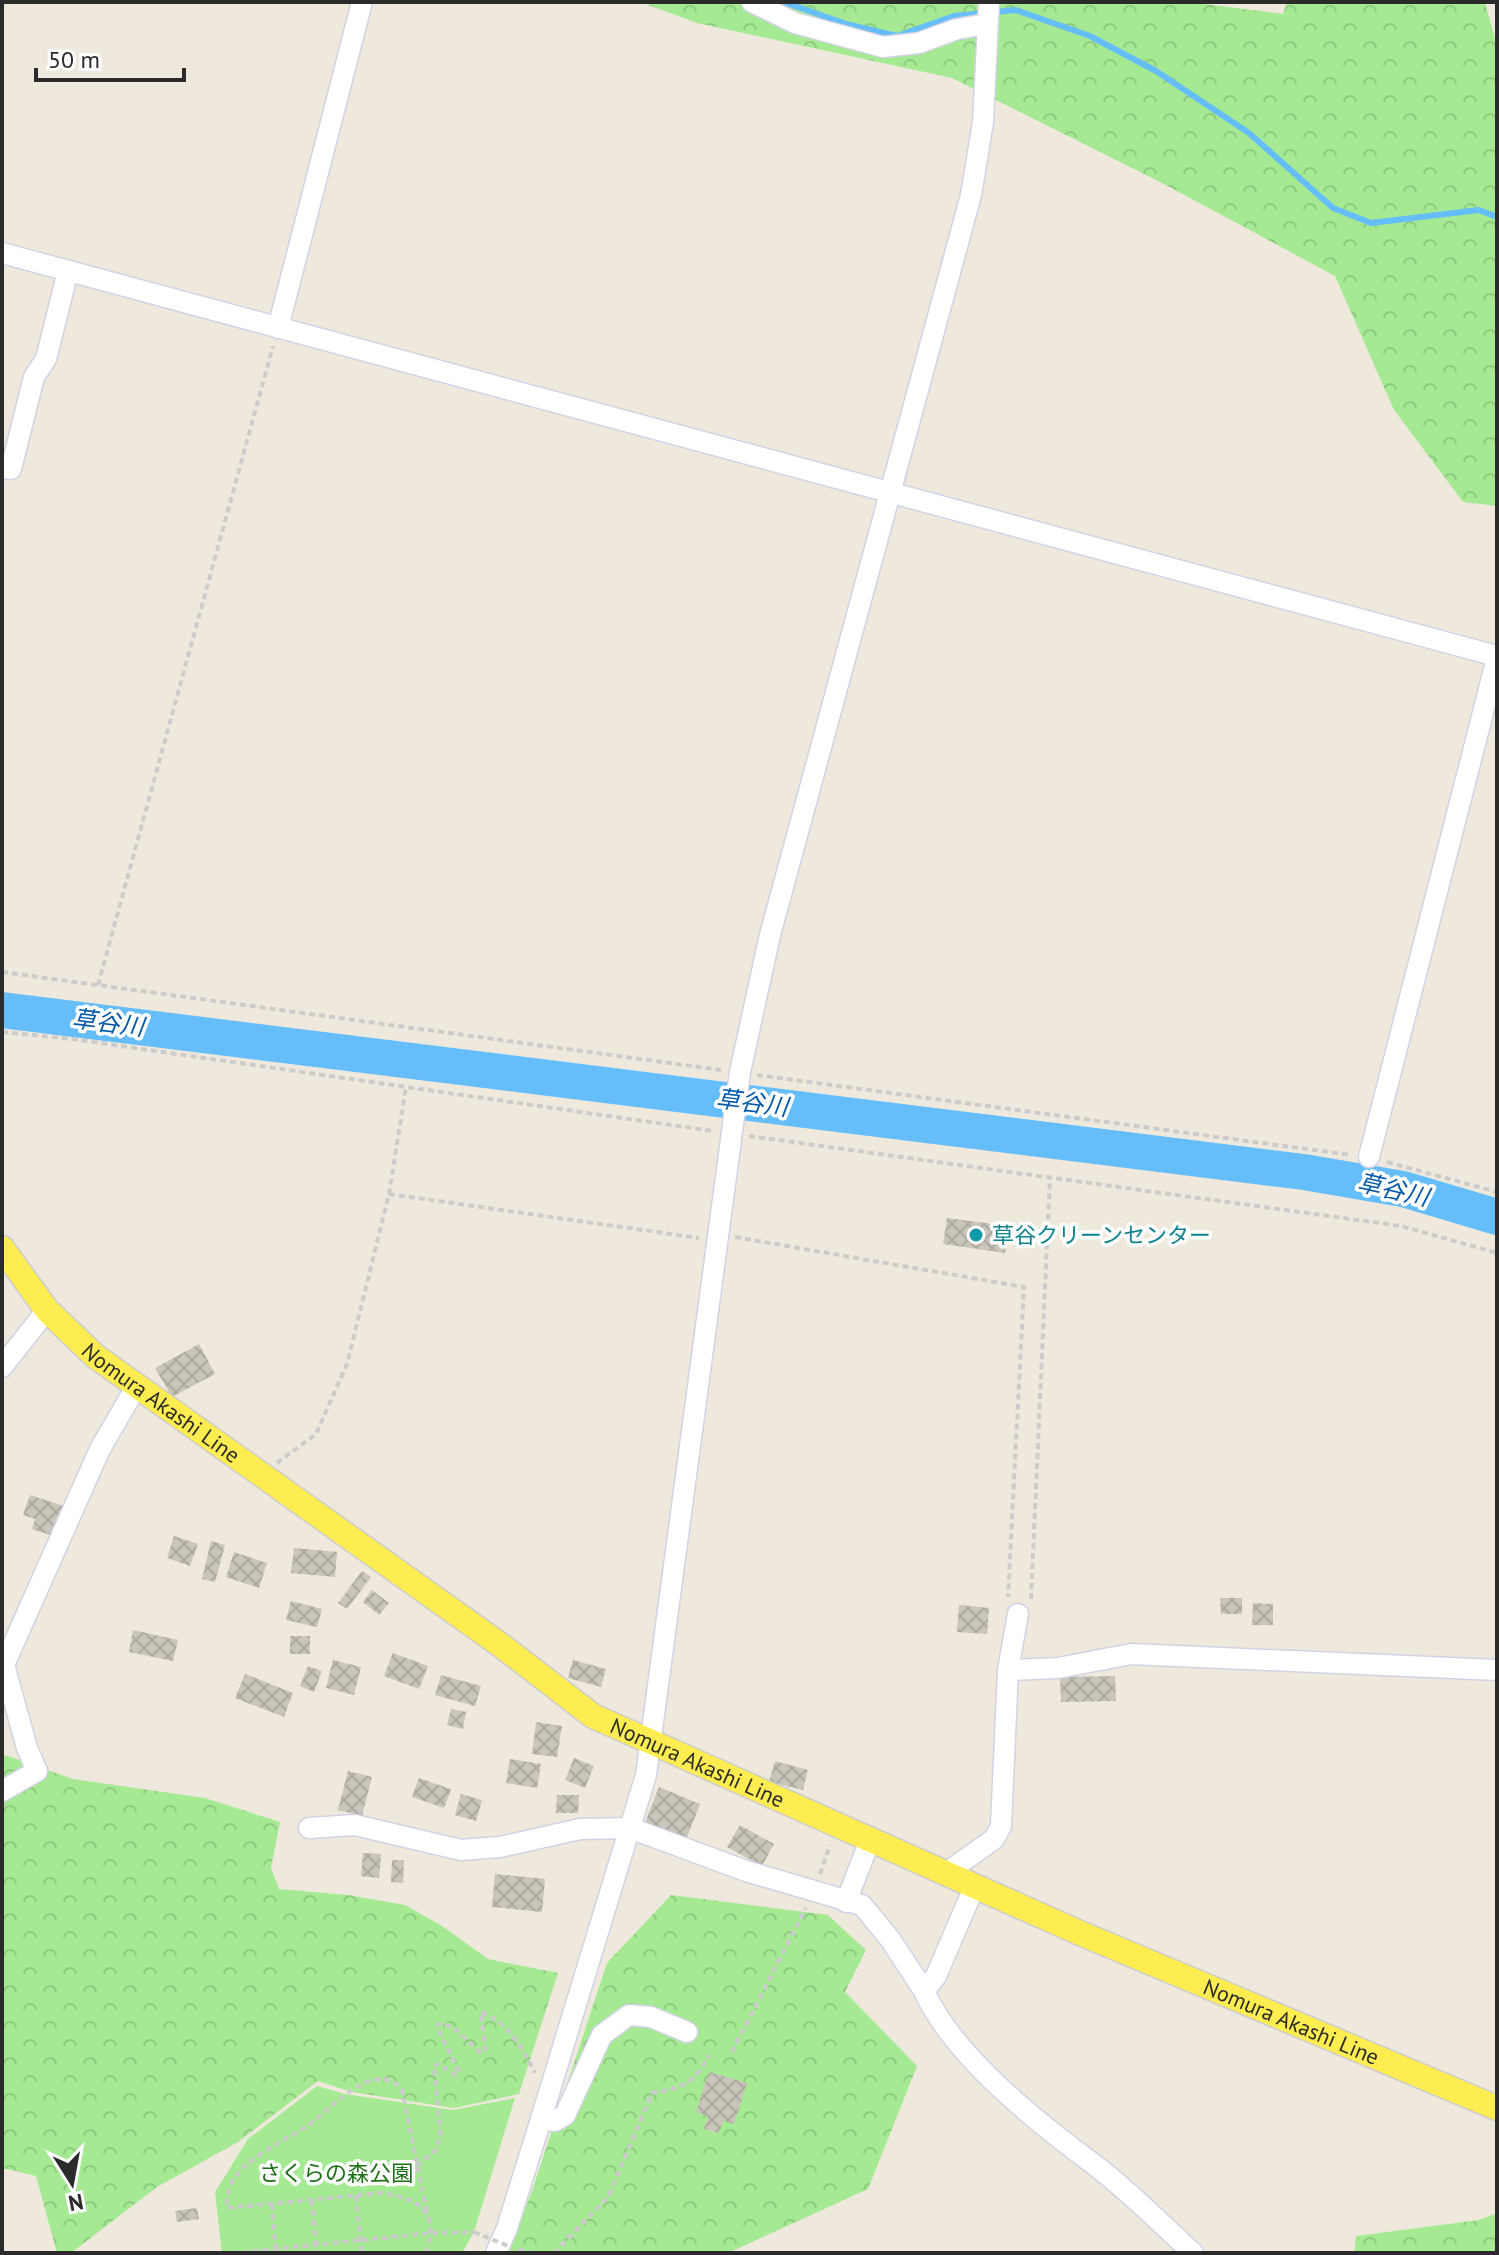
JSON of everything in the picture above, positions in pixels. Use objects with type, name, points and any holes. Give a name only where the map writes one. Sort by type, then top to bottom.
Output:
[{"type":"main road","name":"Nomura Akashi Line","points":[[2,1248],[47,1310],[95,1356],[502,1646],[593,1716],[1094,1939],[1497,2108]]},
{"type":"street","points":[[278,328],[362,2]]},
{"type":"street","points":[[752,2],[795,23],[883,47],[919,43],[957,29],[987,24]]},
{"type":"street","points":[[497,2246],[507,2228],[646,1775],[740,1072],[770,935],[971,195],[983,122],[989,2]]},
{"type":"street","points":[[2,253],[1497,657],[1369,1157]]},
{"type":"street","points":[[2,468],[11,469],[34,377],[46,359],[68,271]]},
{"type":"street","points":[[2,1367],[47,1310]]},
{"type":"street","points":[[2,1791],[37,1771],[27,1748],[4,1665],[100,1449],[136,1387]]},
{"type":"street","points":[[946,1873],[994,1839],[1001,1826],[1008,1670],[1018,1614]]},
{"type":"street","points":[[1008,1670],[1058,1668],[1131,1654],[1497,1670]]},
{"type":"street","points":[[309,1828],[355,1825],[461,1850],[500,1847],[580,1829],[630,1828],[746,1871],[862,1905],[890,1939],[955,2042],[1043,2127],[1089,2160],[1193,2253]]},
{"type":"street","points":[[846,1902],[870,1840]]},
{"type":"street","points":[[924,1991],[936,1976],[975,1885]]},
{"type":"street","points":[[541,2119],[555,2121],[565,2115],[602,2035],[629,2015],[651,2017],[687,2032]]},
{"type":"path","points":[[98,985],[278,328]]},
{"type":"path","points":[[2,972],[1369,1157],[1497,1192]]},
{"type":"path","points":[[2,1032],[72,1039],[1401,1226],[1497,1253]]},
{"type":"path","points":[[252,1468],[273,1466],[316,1434],[347,1364],[389,1194],[406,1087]]},
{"type":"path","points":[[389,1194],[717,1237],[1024,1287],[1007,1600],[1018,1614],[1031,1602],[1050,1177]]},
{"type":"path","points":[[732,2052],[814,1892],[837,1825]]},
{"type":"path","points":[[417,2166],[434,2152],[441,2137],[434,2066],[436,2063],[456,2075],[459,2072],[438,2031],[438,2024],[462,2033],[481,2053],[485,2050],[481,2012],[493,2017],[510,2032],[524,2051],[539,2081]]},
{"type":"path","points":[[554,2253],[609,2196],[652,2093],[686,2085],[699,2075],[709,2055]]},
{"type":"path","points":[[426,2253],[433,2233],[402,2090],[388,2081],[367,2082],[340,2098],[309,2125],[258,2155],[236,2177],[226,2194],[227,2208],[381,2193],[405,2197],[419,2205],[428,2217]]},
{"type":"path","points":[[356,2195],[362,2253]]},
{"type":"path","points":[[312,2198],[317,2253]]},
{"type":"path","points":[[272,2204],[276,2253]]},
{"type":"path","points":[[494,2228],[497,2246]]},
{"type":"path","points":[[233,2253],[433,2233],[474,2232],[497,2246]]},
{"type":"green space","points":[[640,2],[1189,2],[1283,14],[1287,2],[1485,2],[1497,46],[1497,506],[1463,502],[1394,410],[1335,276],[1164,184],[952,78],[697,23]]},
{"type":"green space","points":[[2,1754],[73,1779],[205,1798],[280,1822],[271,1868],[279,1889],[348,1895],[405,1905],[442,1926],[488,1959],[558,1973],[519,2094],[454,2108],[352,2092],[318,2081],[238,2142],[157,2187],[71,2253],[57,2253],[36,2176],[2,2168]]},
{"type":"green space","points":[[671,1895],[828,1915],[866,1950],[845,1992],[917,2066],[868,2189],[728,2253],[509,2253],[607,1963]]},
{"type":"green space","name":"さくらの森公園","points":[[317,2086],[345,2094],[453,2110],[515,2098],[474,2232],[462,2253],[222,2253],[215,2192],[248,2139]]},
{"type":"green space","points":[[1497,2213],[1497,2253],[1354,2253],[1356,2236],[1479,2220]]},
{"type":"building","name":"草谷クリーンセンター","points":[[947,1218],[1009,1226],[1005,1253],[943,1244]]},
{"type":"building","points":[[199,1344],[215,1374],[172,1397],[155,1368]]},
{"type":"building","points":[[30,1495],[70,1508],[59,1538],[32,1529],[35,1519],[23,1515]]},
{"type":"building","points":[[174,1536],[198,1544],[190,1566],[167,1558]]},
{"type":"building","points":[[211,1541],[225,1545],[215,1582],[202,1579]]},
{"type":"building","points":[[294,1548],[337,1552],[335,1577],[291,1573]]},
{"type":"building","points":[[234,1552],[267,1563],[259,1588],[226,1577]]},
{"type":"building","points":[[362,1571],[371,1577],[347,1609],[338,1603]]},
{"type":"building","points":[[372,1590],[389,1603],[379,1615],[363,1602]]},
{"type":"building","points":[[1220,1598],[1242,1598],[1242,1614],[1221,1614]]},
{"type":"building","points":[[291,1601],[322,1609],[317,1627],[286,1620]]},
{"type":"building","points":[[1253,1603],[1273,1604],[1273,1625],[1252,1625]]},
{"type":"building","points":[[959,1605],[989,1608],[987,1634],[957,1632]]},
{"type":"building","points":[[133,1630],[178,1640],[173,1661],[129,1652]]},
{"type":"building","points":[[290,1636],[310,1636],[310,1654],[290,1654]]},
{"type":"building","points":[[393,1653],[428,1666],[419,1689],[384,1676]]},
{"type":"building","points":[[333,1660],[361,1667],[354,1695],[326,1688]]},
{"type":"building","points":[[573,1660],[606,1669],[601,1687],[568,1678]]},
{"type":"building","points":[[308,1666],[322,1671],[314,1692],[300,1686]]},
{"type":"building","points":[[245,1674],[293,1693],[284,1717],[235,1698]]},
{"type":"building","points":[[441,1675],[481,1686],[475,1706],[435,1695]]},
{"type":"building","points":[[1115,1676],[1116,1701],[1061,1702],[1060,1677]]},
{"type":"building","points":[[451,1709],[466,1712],[463,1729],[447,1725]]},
{"type":"building","points":[[536,1722],[562,1726],[557,1757],[532,1754]]},
{"type":"building","points":[[574,1758],[594,1766],[585,1788],[565,1780]]},
{"type":"building","points":[[510,1759],[541,1764],[537,1788],[506,1783]]},
{"type":"building","points":[[775,1761],[808,1770],[803,1790],[769,1782]]},
{"type":"building","points":[[348,1771],[372,1777],[362,1816],[338,1810]]},
{"type":"building","points":[[419,1778],[451,1789],[444,1808],[412,1797]]},
{"type":"building","points":[[659,1787],[700,1804],[686,1840],[645,1823]]},
{"type":"building","points":[[461,1794],[482,1800],[476,1821],[455,1815]]},
{"type":"building","points":[[557,1795],[579,1795],[578,1813],[556,1813]]},
{"type":"building","points":[[740,1825],[774,1844],[762,1866],[727,1847]]},
{"type":"building","points":[[363,1853],[381,1854],[379,1878],[361,1876]]},
{"type":"building","points":[[392,1860],[404,1860],[403,1883],[391,1882]]},
{"type":"building","points":[[495,1874],[545,1879],[542,1912],[492,1907]]},
{"type":"building","points":[[709,2072],[747,2083],[734,2124],[723,2121],[719,2133],[704,2129],[708,2116],[696,2112]]},
{"type":"building","points":[[197,2208],[199,2219],[177,2222],[175,2211]]},
{"type":"waterway","points":[[784,2],[846,24],[897,36],[954,16],[1016,10],[1090,36],[1156,71],[1249,133],[1333,208],[1371,223],[1479,210],[1497,217]]},
{"type":"waterway","name":"草谷川","points":[[2,1010],[1304,1172],[1403,1189],[1497,1217]]},
{"type":"place","name":"草谷クリーンセンター","points":[[976,1235]]}]
